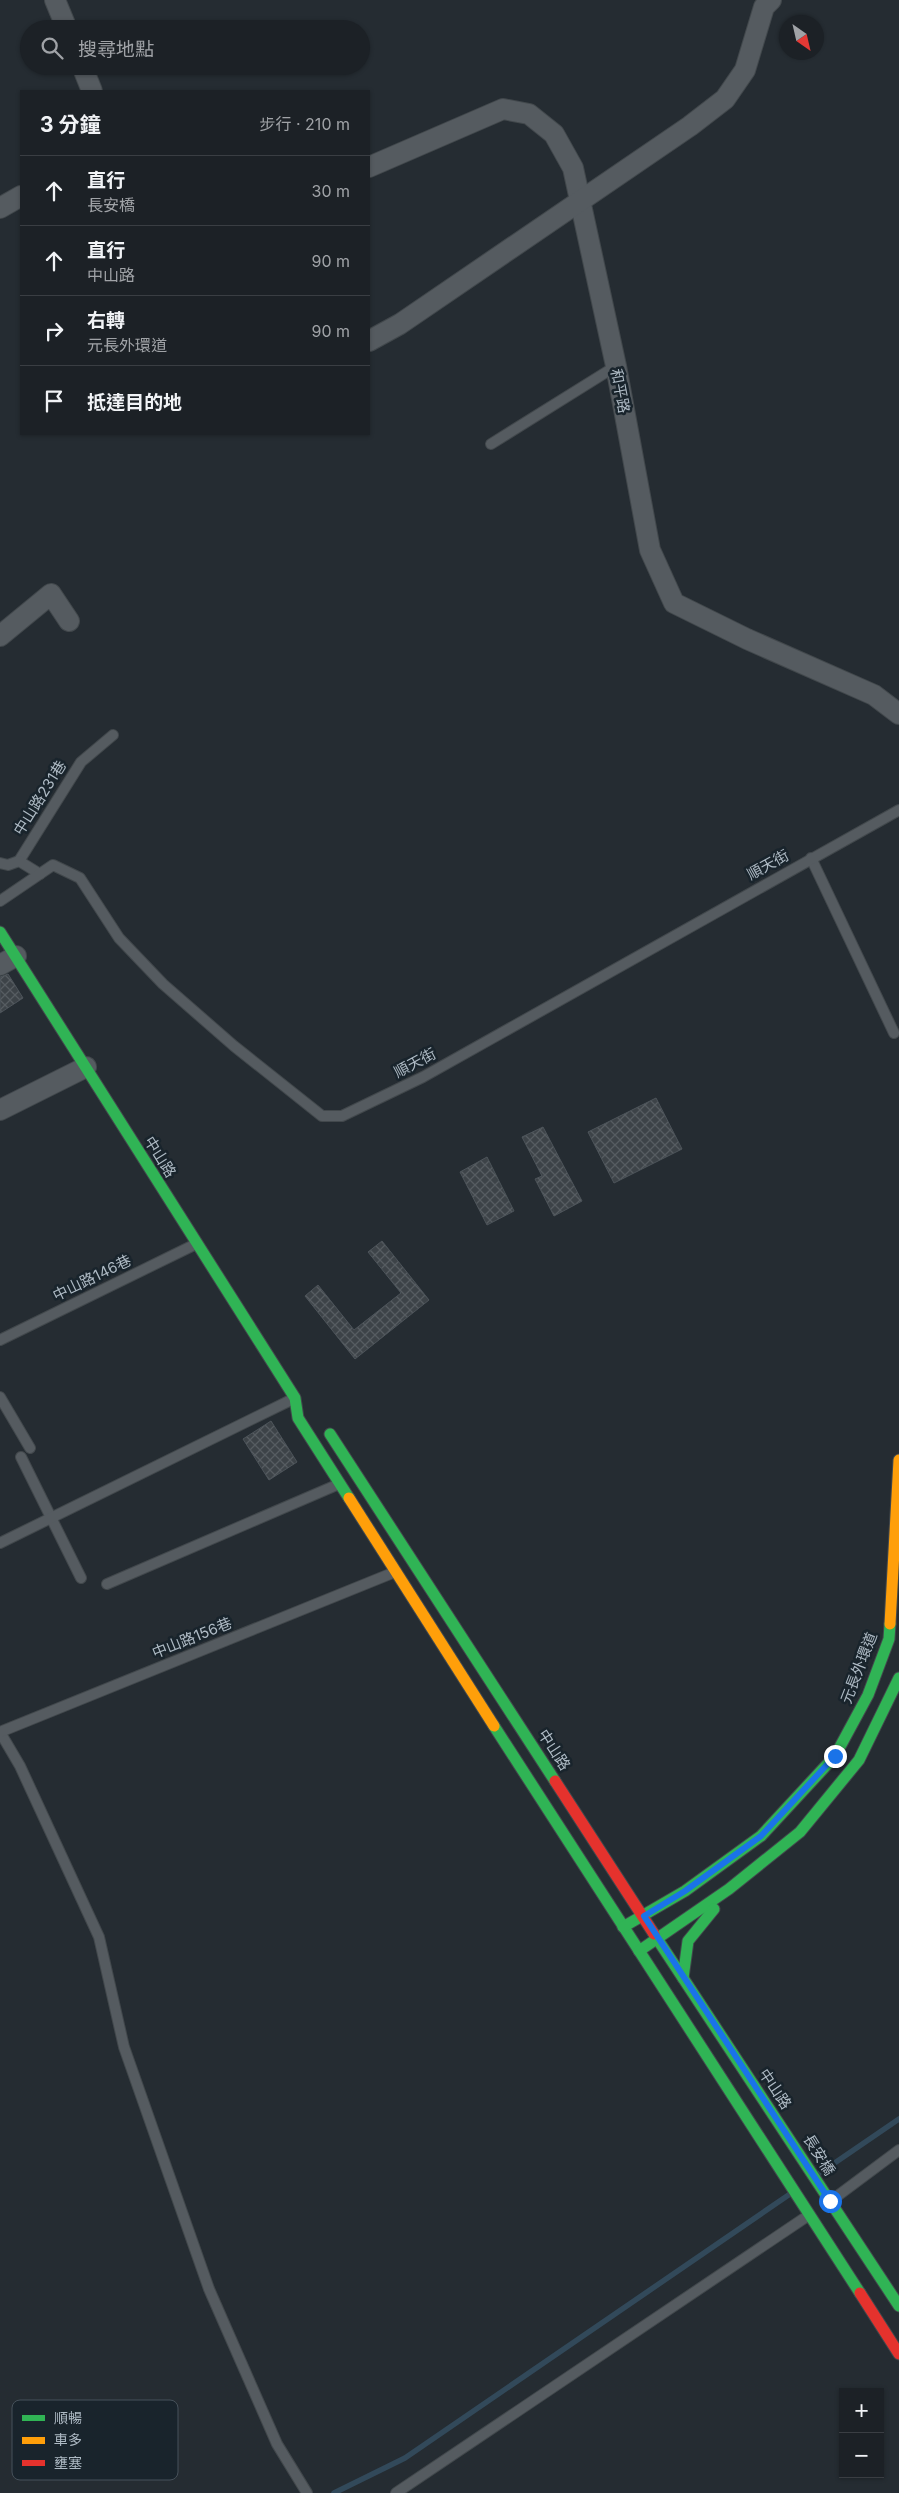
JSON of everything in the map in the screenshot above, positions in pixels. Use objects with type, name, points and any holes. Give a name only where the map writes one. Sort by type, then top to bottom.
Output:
[{"type":"main road","name":"中山路","points":[[0,932],[8,961],[86,1068],[196,1244],[299,1400],[298,1418],[622,1928],[762,2139],[820,2208]]},
{"type":"main road","name":"中山路","points":[[324,1423],[683,1978],[782,2125]]},
{"type":"main road","name":"元長外環道","points":[[622,1928],[685,1891],[761,1836],[835,1756],[868,1695],[889,1639],[899,1460]]},
{"type":"main road","points":[[638,1952],[657,1937],[729,1889],[800,1832],[859,1760],[899,1678]]},
{"type":"main road","points":[[683,1978],[688,1941],[729,1889]]},
{"type":"main road","name":"長安橋","points":[[782,2125],[820,2208]]},
{"type":"main road","points":[[820,2208],[899,2306]]},
{"type":"main road","points":[[820,2208],[899,2354]]},
{"type":"street","points":[[55,0],[63,20]]},
{"type":"street","points":[[370,340],[400,324],[580,202],[725,99],[746,70],[764,7],[771,0]]},
{"type":"street","points":[[86,75],[92,90]]},
{"type":"street","name":"和平路","points":[[370,167],[503,109],[529,114],[554,134],[573,168],[616,366],[650,550],[674,603],[747,640],[874,695],[899,714]]},
{"type":"street","points":[[0,208],[20,197]]},
{"type":"street","points":[[0,636],[51,594],[69,621]]},
{"type":"street","points":[[0,1110],[86,1068]]},
{"type":"lane","points":[[491,444],[616,366]]},
{"type":"lane","name":"中山路231巷","points":[[19,861],[81,762],[113,735]]},
{"type":"lane","name":"順天街","points":[[0,901],[53,865],[80,878],[119,938],[163,984],[234,1046],[322,1116],[342,1116],[423,1077],[899,810]]},
{"type":"lane","points":[[812,858],[894,1033]]},
{"type":"lane","points":[[0,863],[8,865],[19,861],[40,874]]},
{"type":"lane","name":"中山路146巷","points":[[0,1340],[196,1244]]},
{"type":"lane","points":[[0,1397],[30,1448]]},
{"type":"lane","points":[[0,1544],[299,1400]]},
{"type":"lane","points":[[21,1457],[54,1519],[82,1578]]},
{"type":"lane","points":[[107,1584],[340,1484]]},
{"type":"lane","name":"中山路156巷","points":[[0,1732],[396,1571]]},
{"type":"lane","points":[[0,1732],[20,1766],[99,1937],[124,2047],[209,2289],[277,2444],[307,2493]]},
{"type":"lane","points":[[396,2493],[820,2208],[899,2150]]},
{"type":"building","points":[[8,974],[23,998],[0,1013],[0,977]]},
{"type":"building","points":[[656,1098],[682,1149],[614,1183],[588,1132]]},
{"type":"building","points":[[543,1127],[582,1201],[554,1216],[535,1179],[542,1176],[522,1137]]},
{"type":"building","points":[[487,1157],[514,1211],[487,1225],[460,1172]]},
{"type":"building","points":[[382,1241],[429,1300],[355,1359],[305,1296],[318,1285],[354,1330],[401,1293],[368,1252]]},
{"type":"building","points":[[271,1421],[297,1462],[269,1480],[243,1439]]},
{"type":"waterway","points":[[820,2173],[899,2119]]},
{"type":"waterway","points":[[334,2493],[405,2458],[790,2194]]},
{"type":"traffic: fast","points":[[0,932],[295,1398],[298,1418],[349,1498]]},
{"type":"traffic: fast","points":[[330,1434],[555,1781]]},
{"type":"traffic: fast","points":[[623,1927],[685,1891],[761,1836],[835,1756],[868,1695],[889,1639],[890,1624]]},
{"type":"traffic: fast","points":[[639,1951],[729,1889],[800,1832],[859,1760],[899,1678]]},
{"type":"traffic: fast","points":[[494,1726],[860,2293]]},
{"type":"traffic: fast","points":[[683,1978],[688,1941],[714,1909]]},
{"type":"traffic: fast","points":[[654,1934],[899,2306]]},
{"type":"traffic: slow","points":[[890,1624],[899,1460]]},
{"type":"traffic: slow","points":[[349,1498],[494,1726]]},
{"type":"traffic: jam","points":[[555,1781],[654,1934]]},
{"type":"traffic: jam","points":[[860,2293],[899,2354]]},
{"type":"route","points":[[830,2201],[644,1916],[685,1891],[761,1836],[835,1756]]}]
